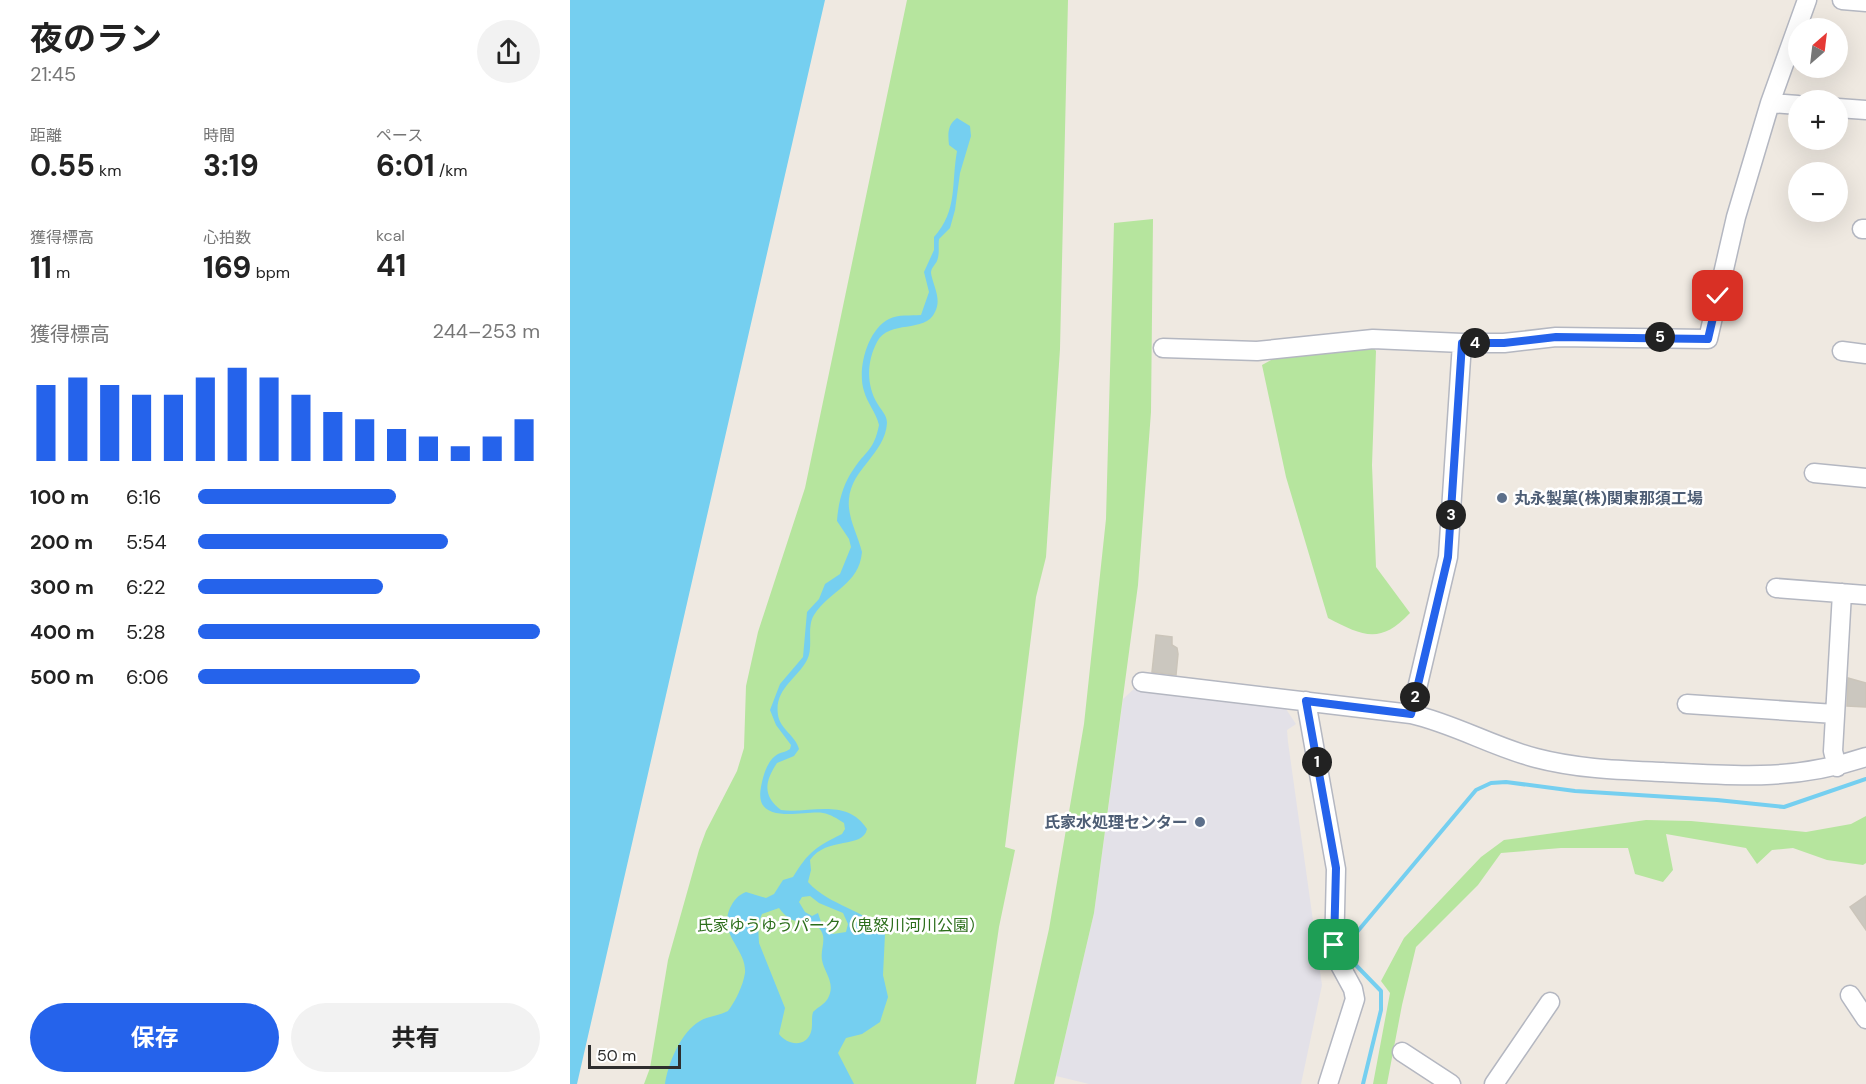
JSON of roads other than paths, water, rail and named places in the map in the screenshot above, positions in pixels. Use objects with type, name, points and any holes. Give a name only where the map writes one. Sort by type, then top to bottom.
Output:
[{"type":"street","points":[[1163,348],[1257,351],[1373,339],[1504,343],[1556,337],[1708,339],[1736,217],[1770,103],[1807,0]]},
{"type":"street","points":[[1842,0],[1866,2]]},
{"type":"street","points":[[1770,103],[1788,104]]},
{"type":"street","points":[[1848,109],[1866,110]]},
{"type":"street","points":[[1411,714],[1448,557],[1462,343]]},
{"type":"street","points":[[1842,351],[1866,354]]},
{"type":"street","points":[[1814,473],[1866,478]]},
{"type":"street","points":[[1776,588],[1866,595]]},
{"type":"street","points":[[1837,767],[1833,751],[1842,593]]},
{"type":"street","points":[[1142,682],[1411,714],[1451,725],[1532,757],[1560,764],[1605,769],[1777,777],[1837,767],[1866,757]]},
{"type":"street","points":[[1306,701],[1336,868],[1334,954],[1353,989],[1355,999],[1328,1084]]},
{"type":"street","points":[[1687,704],[1835,714]]},
{"type":"street","points":[[1850,995],[1866,1019]]},
{"type":"street","points":[[1494,1084],[1550,1002]]},
{"type":"street","points":[[1402,1052],[1451,1084]]},
{"type":"water","points":[[570,0],[825,0],[577,1084],[570,1084]]},
{"type":"water","points":[[957,118],[970,126],[971,136],[960,173],[950,228],[939,239],[938,258],[931,271],[938,302],[937,307],[930,319],[923,323],[898,328],[883,335],[877,342],[871,357],[869,372],[871,388],[887,423],[880,444],[851,488],[849,506],[862,552],[860,563],[850,580],[814,615],[807,660],[779,698],[779,720],[795,740],[799,749],[794,756],[777,763],[767,788],[771,799],[781,810],[838,810],[859,819],[867,829],[859,839],[834,845],[817,853],[810,860],[811,870],[808,882],[826,897],[868,918],[885,934],[883,975],[888,997],[880,1022],[862,1034],[846,1038],[838,1053],[854,1084],[665,1084],[672,1058],[681,1040],[693,1026],[703,1019],[728,1011],[741,988],[745,973],[744,964],[730,934],[727,918],[733,903],[738,896],[746,892],[766,898],[774,894],[783,880],[793,877],[814,851],[842,834],[845,829],[844,823],[826,814],[782,814],[765,808],[761,799],[761,787],[766,769],[774,757],[790,749],[791,745],[776,725],[770,710],[780,684],[803,657],[807,612],[819,599],[825,584],[840,574],[851,547],[849,539],[837,521],[840,501],[849,476],[872,446],[879,425],[864,391],[863,362],[870,341],[881,324],[896,316],[921,315],[929,292],[924,272],[934,250],[934,237],[947,217],[952,197],[957,151],[949,145],[948,134]],"holes":[[[810,896],[819,903],[843,913],[848,924],[846,932],[833,934],[822,925],[818,913],[812,916],[805,912],[799,902],[802,897]],[[779,908],[790,919],[810,923],[819,928],[823,936],[822,960],[831,991],[826,1001],[813,1012],[811,1032],[809,1037],[801,1043],[787,1041],[779,1034],[785,1008],[759,943],[758,924],[762,914]]]},
{"type":"waterway","points":[[1363,1084],[1381,1010],[1381,991],[1348,957],[1347,944],[1476,790],[1491,783],[1506,782],[1575,791],[1717,800],[1784,807],[1866,779]]},
{"type":"place","name":"丸永製菓(株)関東那須工場","points":[[1502,498]]},
{"type":"place","name":"氏家水処理センター","points":[[1200,822]]},
{"type":"park label","name":"氏家ゆうゆうパーク（鬼怒川河川公園）","points":[[841,925]]}]
